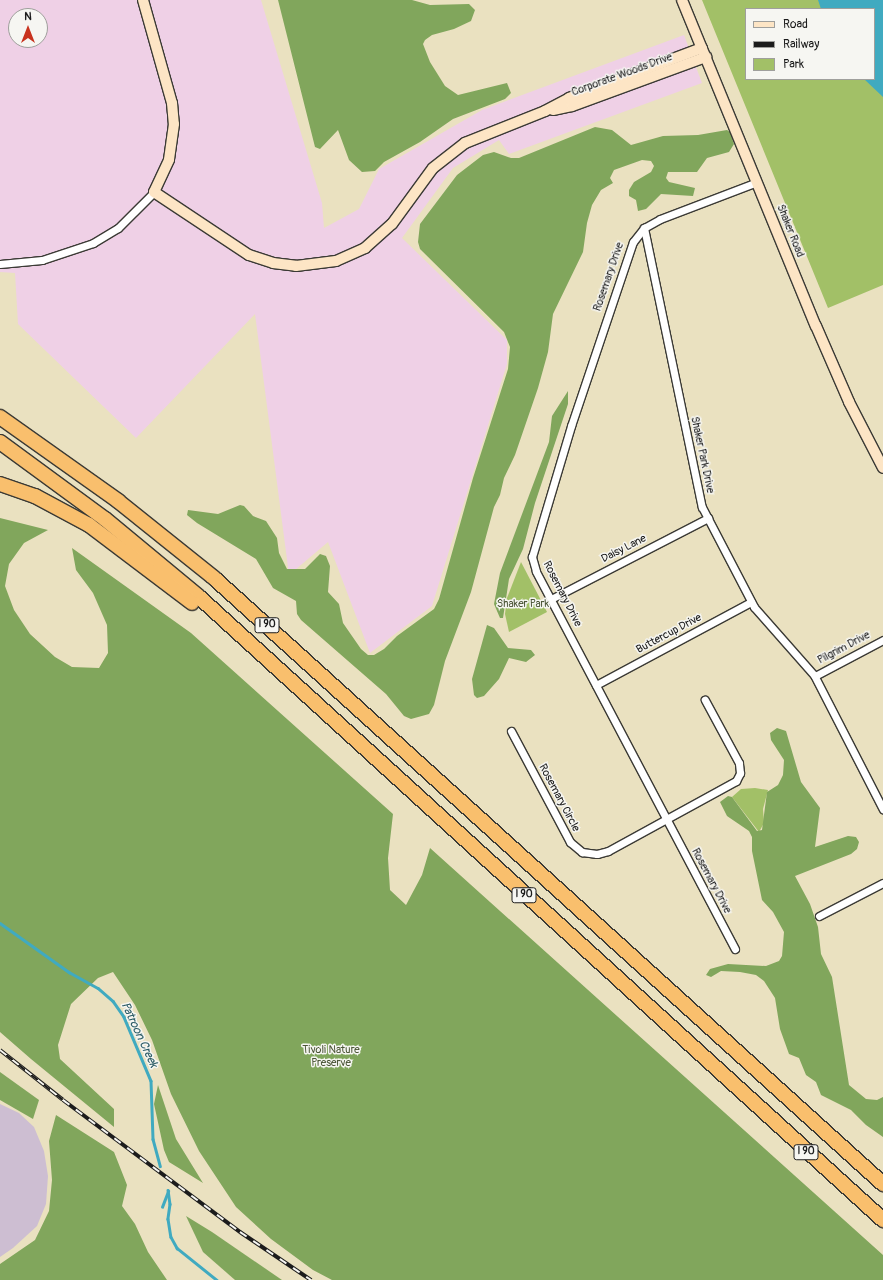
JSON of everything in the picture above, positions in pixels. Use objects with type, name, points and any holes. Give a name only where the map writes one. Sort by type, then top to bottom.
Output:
[{"type":"highway","name":"I 90","points":[[0,417],[118,501],[234,596],[883,1184]]},
{"type":"highway","name":"I 90","points":[[0,442],[136,544],[286,677],[850,1192],[883,1220]]},
{"type":"highway","points":[[0,484],[54,505],[106,536],[286,677]]},
{"type":"highway","points":[[850,1192],[883,1230]]},
{"type":"street","points":[[0,264],[42,260],[92,243],[118,228],[154,192],[169,160],[174,124],[172,103],[143,0]]},
{"type":"street","name":"Shaker Road","points":[[682,0],[832,366],[883,468]]},
{"type":"street","name":"Corporate Woods Drive","points":[[154,192],[234,246],[257,258],[296,266],[326,264],[355,253],[380,236],[428,174],[451,152],[478,137],[545,111],[569,98],[702,48]]},
{"type":"street","name":"Corporate Woods Drive","points":[[545,111],[572,106],[706,57]]},
{"type":"street","points":[[644,228],[660,219],[757,182]]},
{"type":"street","name":"Shaker Park Drive","points":[[644,228],[697,490],[708,518],[751,602],[815,676],[883,809]]},
{"type":"street","name":"Rosemary Drive","points":[[644,228],[635,238],[628,253],[533,551],[534,566],[735,949]]},
{"type":"street","name":"Daisy Lane","points":[[551,599],[708,518]]},
{"type":"street","name":"Buttercup Drive","points":[[596,685],[751,602]]},
{"type":"street","name":"Pilgrim Drive","points":[[815,676],[883,640]]},
{"type":"street","name":"Rosemary Circle","points":[[512,731],[568,839],[578,850],[589,854],[605,852],[732,784],[739,775],[739,764],[705,700]]},
{"type":"street","points":[[819,916],[883,883]]},
{"type":"shaded area","points":[[0,0],[261,0],[322,203],[324,228],[359,209],[379,169],[482,110],[684,35],[702,83],[509,154],[499,140],[453,168],[402,238],[507,340],[507,364],[432,606],[370,653],[328,542],[289,575],[255,314],[136,438],[18,324],[15,273],[0,272]]},
{"type":"shaded area","points":[[0,1104],[19,1113],[34,1127],[44,1151],[48,1176],[46,1204],[37,1226],[13,1248],[0,1257]]},
{"type":"green space","points":[[278,0],[412,0],[430,5],[469,4],[475,10],[471,21],[454,29],[432,35],[425,40],[423,44],[430,62],[445,86],[458,95],[507,83],[511,93],[505,99],[453,119],[420,142],[384,162],[375,171],[362,172],[349,160],[338,130],[320,149],[315,147]]},
{"type":"green space","points":[[702,0],[883,0],[883,285],[828,308]]},
{"type":"green space","points":[[595,127],[612,130],[631,145],[663,136],[698,135],[727,130],[730,132],[734,144],[729,152],[707,158],[697,172],[668,172],[666,178],[669,182],[695,188],[693,196],[661,194],[646,209],[638,211],[636,200],[629,196],[629,190],[634,182],[651,172],[654,166],[651,161],[642,160],[614,170],[610,178],[613,183],[601,190],[592,205],[587,223],[583,252],[553,314],[548,352],[538,388],[515,455],[504,478],[500,495],[494,507],[471,592],[445,661],[434,705],[429,714],[411,719],[404,716],[386,694],[301,620],[297,614],[296,601],[273,588],[256,559],[197,523],[187,515],[188,510],[218,514],[240,505],[244,506],[253,516],[266,521],[277,538],[279,553],[287,569],[305,569],[320,554],[326,556],[330,566],[328,592],[339,604],[343,623],[361,649],[368,655],[374,655],[384,649],[397,636],[434,609],[439,599],[473,478],[508,369],[510,347],[504,332],[420,249],[418,242],[420,224],[457,175],[483,155],[494,152],[511,158],[519,158]]},
{"type":"green space","points":[[568,391],[568,404],[535,503],[523,549],[509,579],[503,618],[500,618],[494,604],[500,573],[549,442],[552,416]]},
{"type":"green space","name":"Tivoli Nature Preserve","points":[[0,518],[48,530],[24,543],[9,564],[5,586],[14,610],[30,634],[55,657],[72,667],[99,668],[108,653],[107,625],[93,593],[76,570],[72,548],[191,633],[393,814],[388,858],[390,890],[406,905],[422,875],[430,848],[883,1255],[883,1280],[332,1280],[313,1270],[271,1239],[236,1207],[199,1151],[171,1094],[152,1040],[135,1005],[113,972],[98,978],[71,1004],[58,1045],[60,1059],[114,1109],[114,1127],[31,1059],[0,1032]]},
{"type":"green space","name":"Shaker Park","points":[[521,562],[547,612],[509,632],[505,614],[507,598]]},
{"type":"green space","points":[[487,625],[494,628],[508,648],[531,650],[535,655],[526,662],[509,658],[499,679],[484,696],[477,698],[474,695],[472,679]]},
{"type":"green space","points":[[777,728],[786,731],[801,782],[820,808],[815,847],[848,836],[856,837],[859,842],[857,849],[851,854],[795,876],[810,904],[818,927],[821,954],[832,977],[849,1085],[866,1099],[877,1100],[883,1097],[883,1137],[866,1125],[851,1110],[821,1095],[816,1082],[806,1075],[799,1058],[789,1054],[780,1029],[775,998],[764,981],[756,975],[740,972],[721,971],[711,977],[706,975],[710,969],[728,964],[766,966],[779,961],[782,956],[784,932],[773,912],[762,900],[752,851],[752,837],[749,831],[727,816],[720,802],[728,796],[732,797],[757,831],[762,830],[767,792],[778,785],[783,775],[784,760],[771,740],[770,733]]},
{"type":"green space","points":[[755,788],[768,790],[763,809],[764,823],[759,832],[732,797],[741,789]]},
{"type":"green space","points":[[0,1072],[39,1100],[33,1119],[0,1100]]},
{"type":"green space","points":[[158,1085],[176,1139],[203,1183],[169,1162],[164,1150],[154,1104]]},
{"type":"green space","points":[[56,1115],[114,1152],[127,1185],[122,1206],[135,1224],[148,1252],[167,1280],[0,1280],[0,1264],[35,1240],[49,1211],[52,1180],[49,1141]]},
{"type":"green space","points":[[186,1216],[282,1280],[235,1280],[203,1252]]},
{"type":"water","points":[[818,0],[883,0],[883,97],[865,80],[875,80],[875,8],[821,8]]},
{"type":"waterway","name":"Patroon Creek","points":[[0,923],[69,972],[98,988],[113,1001],[124,1017],[151,1081],[153,1139],[160,1166]]},
{"type":"waterway","points":[[168,1190],[170,1204],[168,1219],[171,1237],[177,1248],[217,1280]]},
{"type":"waterway","name":"Patroon Creek","points":[[162,1207],[168,1191]]},
{"type":"railway","points":[[0,1050],[63,1100],[240,1232],[311,1280]]}]
